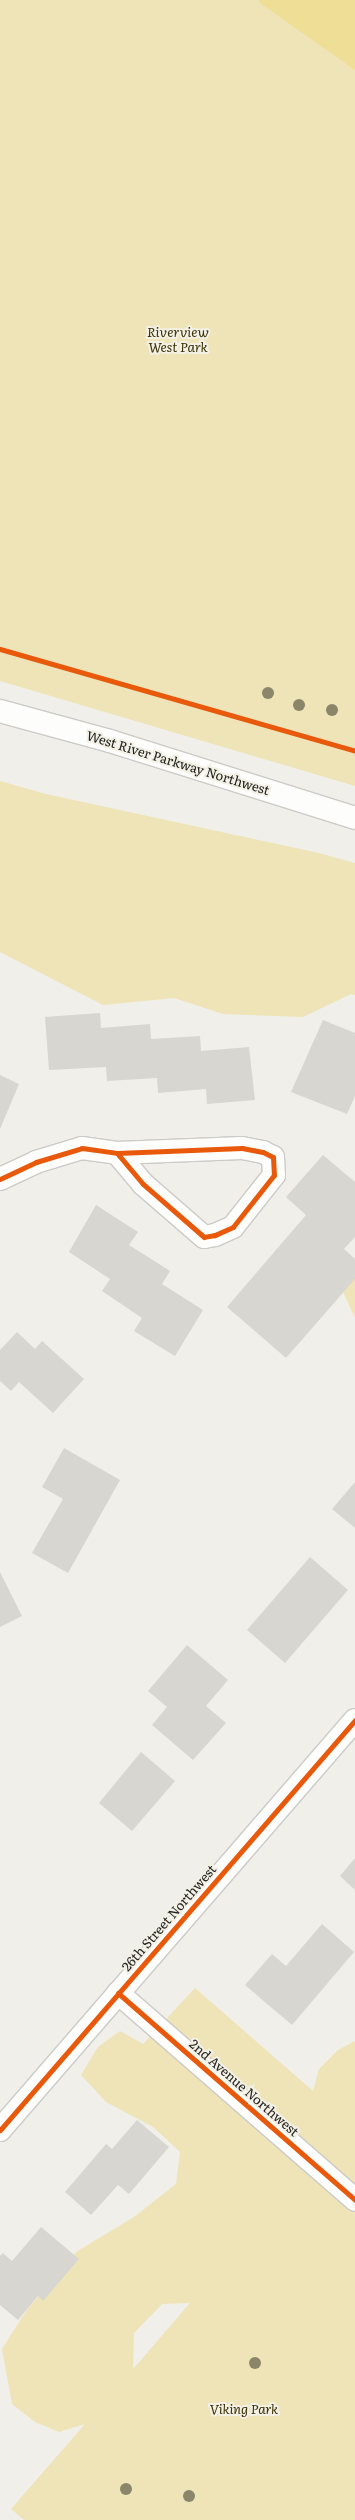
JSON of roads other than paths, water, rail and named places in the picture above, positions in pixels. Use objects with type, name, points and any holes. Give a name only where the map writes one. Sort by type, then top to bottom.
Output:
[{"type":"street","name":"West River Parkway Northwest","points":[[0,711],[110,741],[355,818]]},
{"type":"street","points":[[0,1179],[63,1152],[82,1148],[117,1153],[242,1148],[263,1152],[273,1158],[274,1175],[232,1227],[215,1235],[204,1237],[143,1184],[117,1153]]},
{"type":"street","name":"26th Street Northwest","points":[[0,2130],[355,1720]]},
{"type":"street","name":"2nd Avenue Northwest","points":[[118,1993],[355,2200]]},
{"type":"park label","name":"Riverview West Park","points":[[178,340]]},
{"type":"park label","name":"Viking Park","points":[[244,2409]]}]
